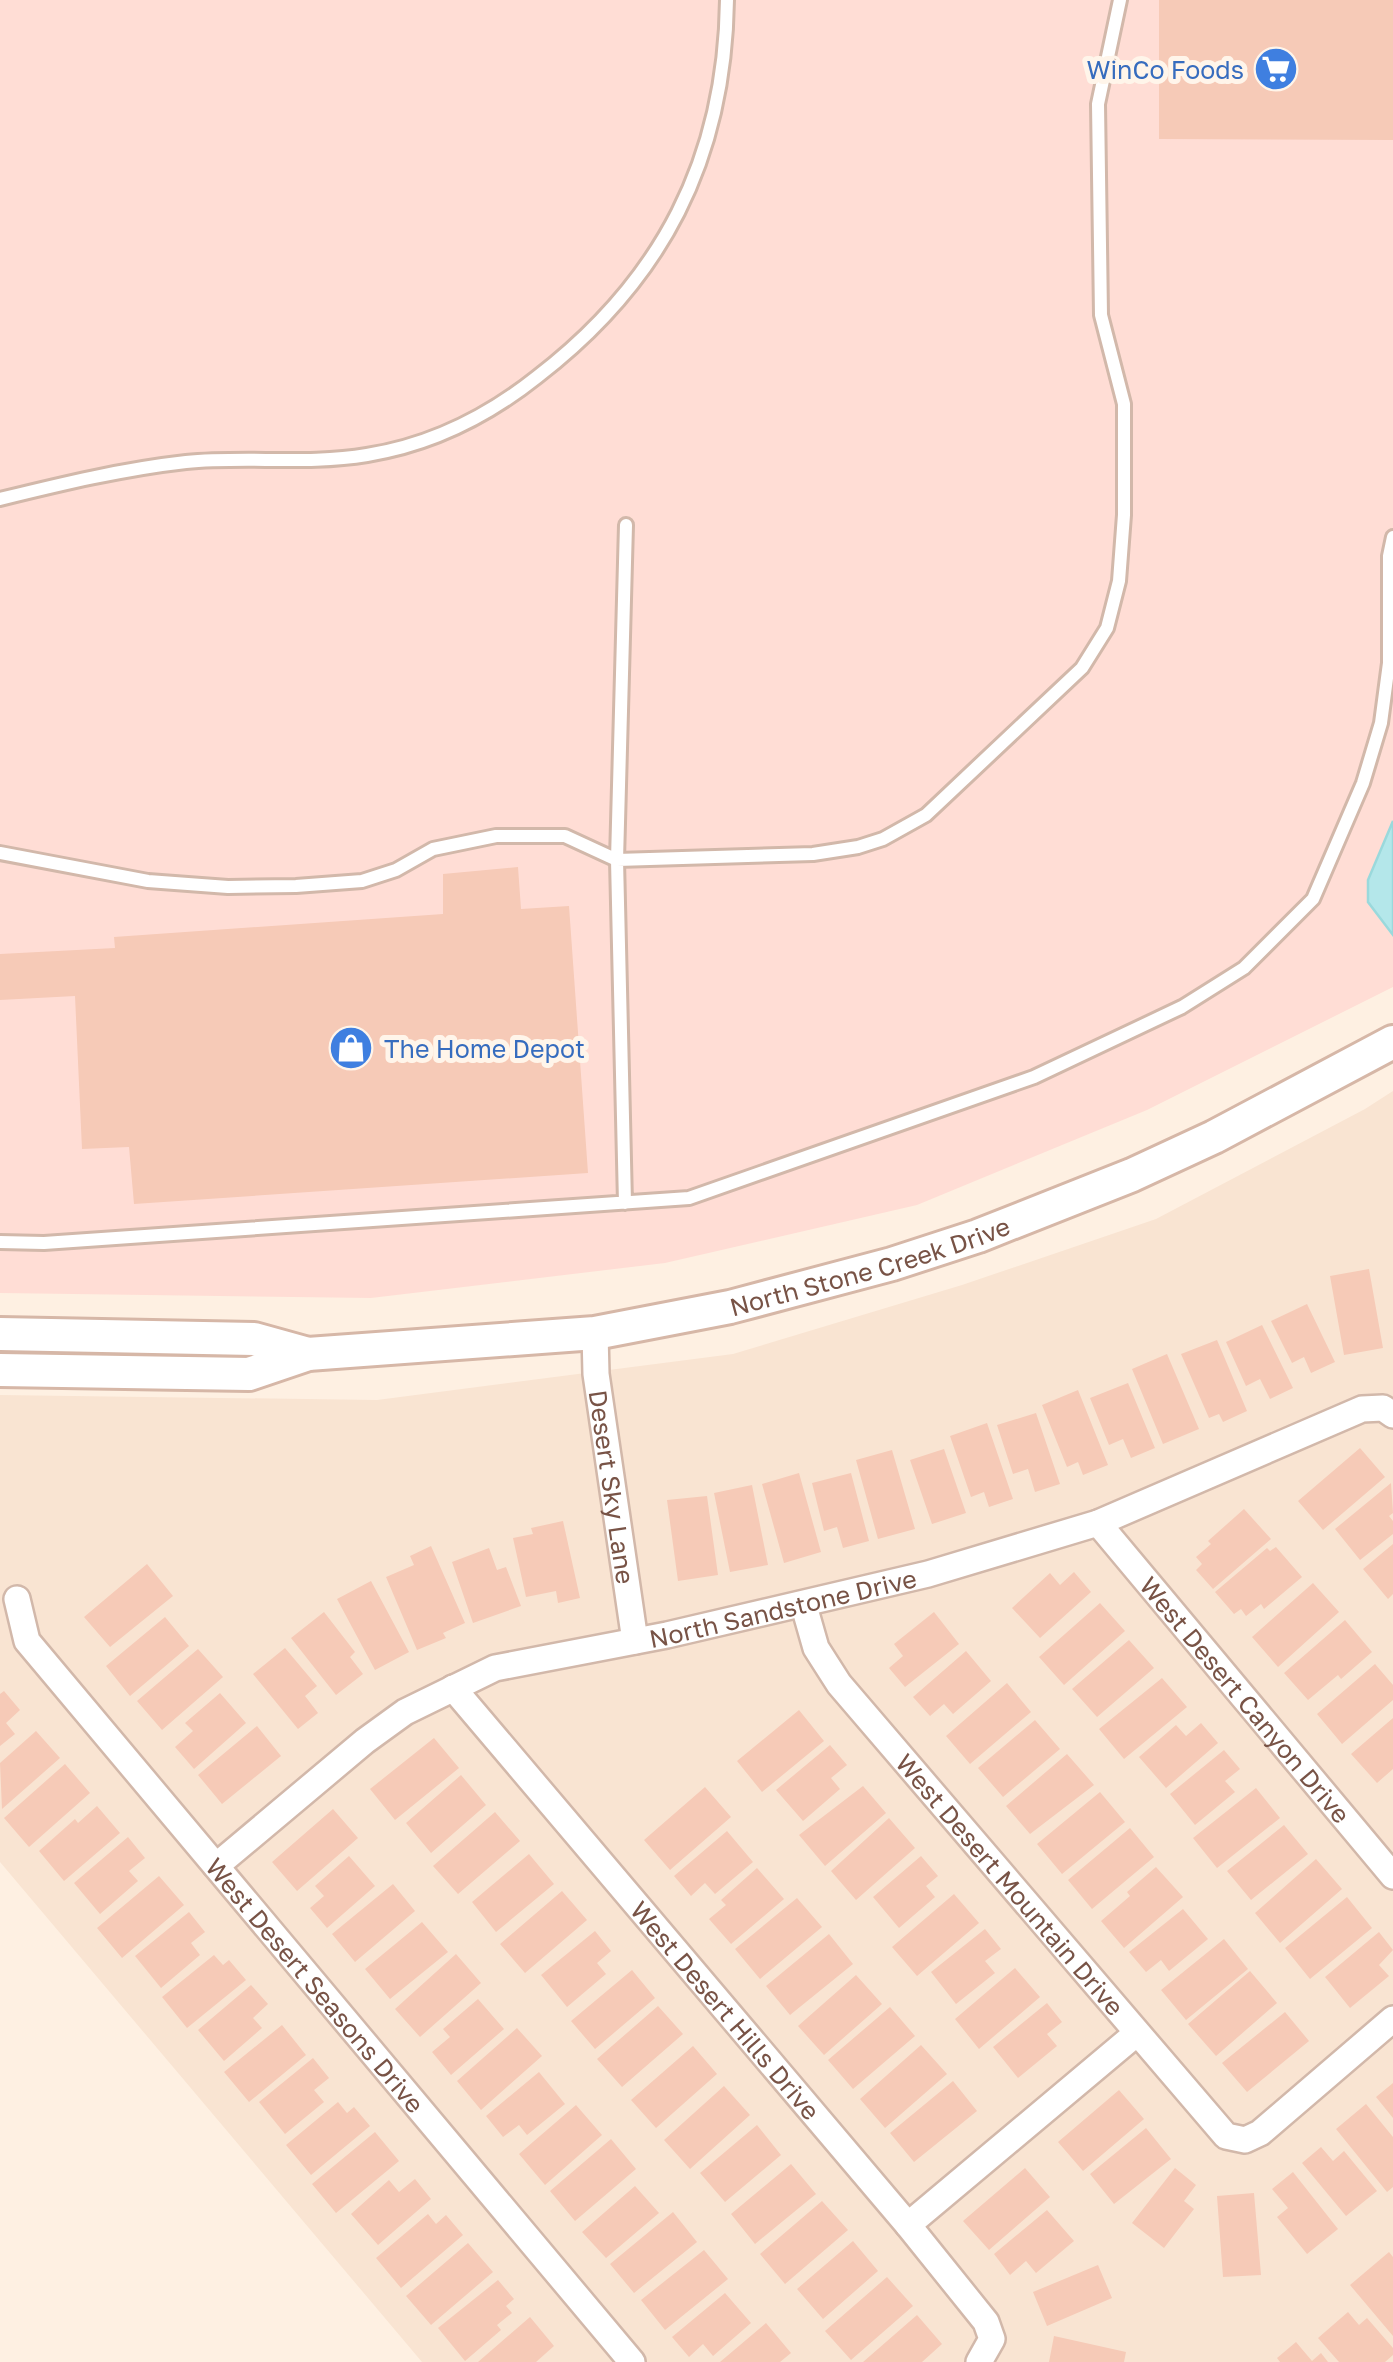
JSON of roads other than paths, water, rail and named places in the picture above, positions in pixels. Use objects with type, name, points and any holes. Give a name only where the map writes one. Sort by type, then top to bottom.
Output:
[{"type":"street","name":"North Stone Creek Drive","points":[[0,1370],[248,1374],[308,1354],[595,1333],[730,1307],[892,1264],[978,1236],[1132,1176],[1393,1042]]},
{"type":"street","name":"Desert Sky Lane","points":[[595,1333],[596,1374],[635,1641]]},
{"type":"street","name":"North Stone Creek Drive","points":[[0,1334],[254,1340],[308,1354]]},
{"type":"street","name":"North Sandstone Drive","points":[[216,1866],[364,1741],[406,1712],[495,1668],[804,1606],[928,1574],[1098,1524],[1362,1409],[1388,1412]]},
{"type":"street","name":"West Desert Canyon Drive","points":[[1098,1524],[1393,1876]]},
{"type":"street","name":"West Desert Seasons Drive","points":[[17,1599],[27,1641],[632,2362]]},
{"type":"street","name":"West Desert Mountain Drive","points":[[804,1606],[816,1648],[839,1684],[1226,2136],[1245,2140],[1260,2133],[1393,2019]]},
{"type":"street","name":"West Desert Hills Drive","points":[[453,1688],[986,2322],[985,2351]]},
{"type":"street","points":[[908,2225],[1137,2033]]},
{"type":"lane","points":[[0,498],[81,478],[188,462],[301,462],[368,455],[433,438],[502,404],[605,319],[658,251],[690,185],[720,99],[727,0]]},
{"type":"lane","points":[[0,853],[148,881],[228,887],[296,886],[362,880],[396,870],[432,849],[496,836],[565,836],[617,860],[813,854],[882,839],[926,815],[1082,668],[1107,628],[1120,581],[1126,447],[1124,404],[1101,315],[1098,104],[1120,0]]},
{"type":"lane","points":[[625,1202],[617,860],[626,524]]},
{"type":"lane","points":[[0,1242],[44,1243],[689,1198],[1034,1077],[1182,1007],[1244,968],[1313,898],[1364,783],[1381,724],[1389,663],[1389,556],[1393,537]]},
{"type":"water","points":[[1393,821],[1393,935],[1368,902],[1368,880]]},
{"type":"place","name":"WinCo Foods","points":[[1276,69]]},
{"type":"place","name":"The Home Depot","points":[[351,1048]]}]
